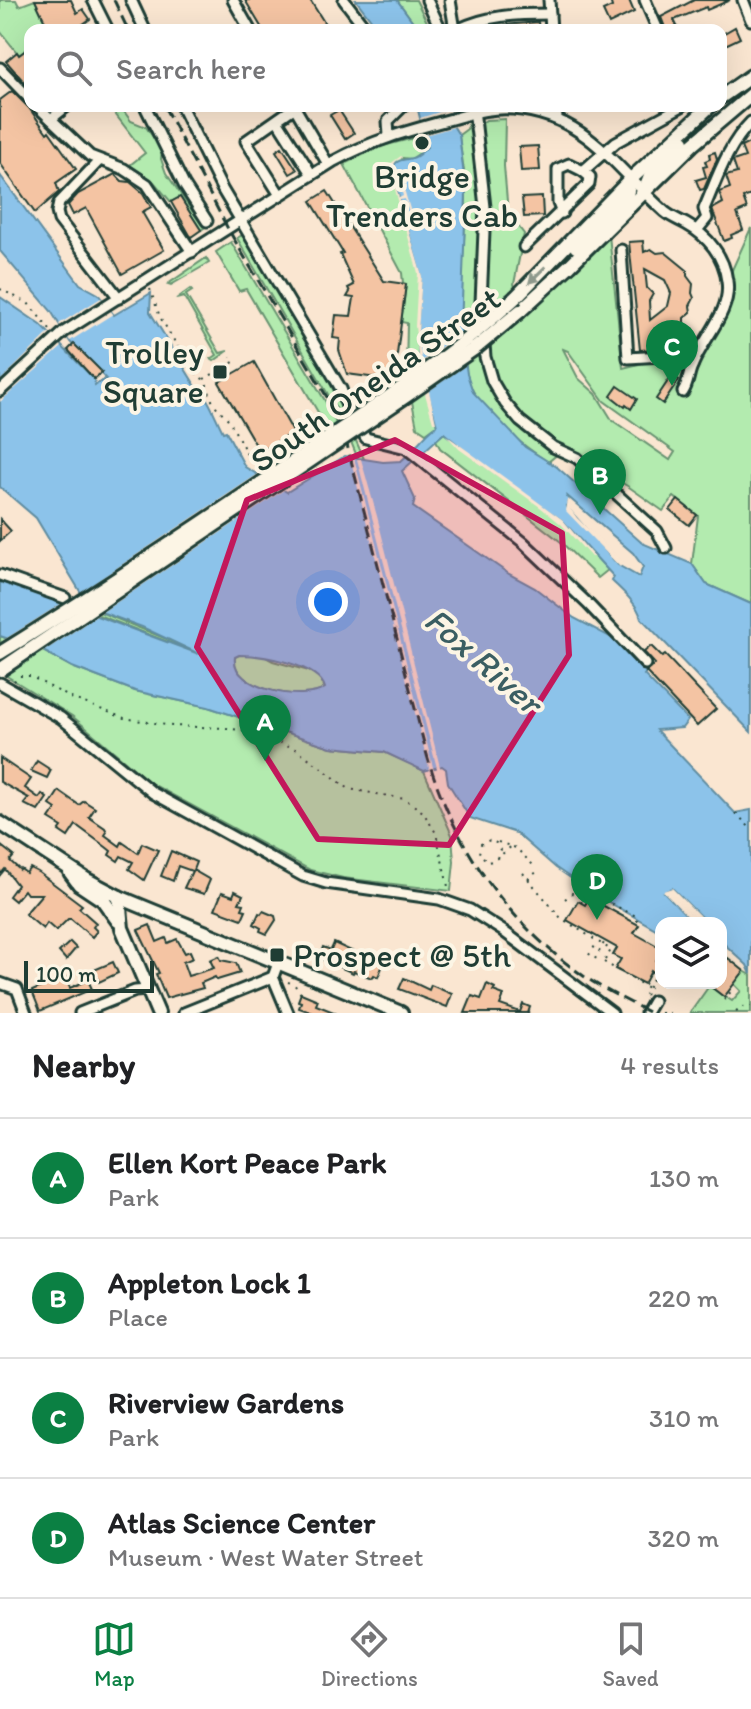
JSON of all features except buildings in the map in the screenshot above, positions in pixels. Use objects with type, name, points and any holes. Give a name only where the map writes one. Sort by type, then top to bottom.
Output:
[{"type":"main road","points":[[727,93],[751,76]]},
{"type":"main road","name":"South Oneida Street","points":[[0,670],[478,346],[561,274],[711,128],[751,95]]},
{"type":"main road","name":"South Oneida Street","points":[[0,653],[122,577],[389,398],[472,336],[516,297],[631,179],[704,112]]},
{"type":"main road","points":[[644,193],[651,174],[694,129],[705,112]]},
{"type":"main road","points":[[561,274],[570,254],[627,195],[631,179]]},
{"type":"main road","points":[[0,823],[119,897],[401,1013]]},
{"type":"main road","points":[[66,866],[79,884],[108,906],[122,928],[158,1013]]},
{"type":"main road","points":[[119,897],[122,928]]},
{"type":"street","points":[[93,0],[105,24]]},
{"type":"street","points":[[131,0],[142,24]]},
{"type":"street","points":[[233,0],[247,24]]},
{"type":"street","points":[[344,0],[362,24]]},
{"type":"street","points":[[427,0],[438,24]]},
{"type":"street","points":[[450,0],[455,24]]},
{"type":"street","points":[[549,0],[551,24]]},
{"type":"street","points":[[645,0],[655,24]]},
{"type":"street","points":[[746,2],[751,20]]},
{"type":"street","points":[[469,24],[499,16],[550,14]]},
{"type":"street","points":[[2,75],[24,94]]},
{"type":"street","points":[[43,112],[85,153],[124,169],[147,184],[192,252]]},
{"type":"street","points":[[51,119],[60,112]]},
{"type":"street","points":[[148,112],[184,185],[207,221]]},
{"type":"street","points":[[184,112],[203,154],[341,389],[349,412],[366,438],[393,444],[414,455],[523,542],[645,664]]},
{"type":"street","points":[[280,195],[246,141],[288,112]]},
{"type":"street","points":[[298,112],[328,164]]},
{"type":"street","points":[[389,136],[388,121],[397,112]]},
{"type":"street","points":[[0,391],[53,336],[107,306],[328,164],[361,146],[467,112]]},
{"type":"street","points":[[474,112],[485,218],[481,303],[485,357],[492,381],[520,421],[553,447],[577,458],[657,531],[666,548]]},
{"type":"street","points":[[526,112],[557,119],[586,135],[670,216],[697,230],[719,256],[726,273],[728,294],[692,366],[683,392]]},
{"type":"street","points":[[556,112],[557,119]]},
{"type":"street","points":[[583,171],[605,150],[672,112]]},
{"type":"street","points":[[277,120],[312,175]]},
{"type":"street","points":[[697,230],[707,218],[704,209],[728,152],[751,122]]},
{"type":"street","points":[[99,161],[59,203],[57,212],[59,220],[119,298]]},
{"type":"street","points":[[524,247],[562,213],[591,181],[583,171],[569,164],[558,169],[558,203],[562,213]]},
{"type":"street","points":[[621,250],[628,358],[662,356],[692,366]]},
{"type":"street","points":[[0,575],[65,598]]},
{"type":"street","points":[[0,683],[61,718],[153,793],[303,876],[326,883],[448,900],[481,915],[612,1013]]},
{"type":"street","points":[[278,963],[273,977],[288,1013]]},
{"type":"street","points":[[184,1013],[273,977]]},
{"type":"street","points":[[0,983],[17,989],[26,1013]]},
{"type":"street","points":[[80,1013],[135,991],[148,990]]},
{"type":"street","points":[[646,1013],[649,998]]},
{"type":"path","points":[[145,281],[154,296],[160,317],[192,369],[203,379],[213,403],[229,420],[250,460],[260,470],[273,463]]},
{"type":"path","points":[[0,289],[28,303],[53,336]]},
{"type":"path","points":[[203,379],[234,362],[231,357]]},
{"type":"path","points":[[14,681],[19,676],[30,676],[105,712],[143,723],[258,733],[298,750],[349,789],[405,799],[423,812],[436,833],[450,889],[448,900]]},
{"type":"path","points":[[736,813],[751,829]]},
{"type":"path","points":[[511,847],[492,861],[485,861],[479,850],[487,840],[511,847],[519,850],[533,865]]},
{"type":"path","points":[[496,843],[500,850],[497,858]]},
{"type":"path","points":[[528,879],[538,871]]},
{"type":"path","points":[[523,873],[561,918],[611,950],[603,964],[648,988]]},
{"type":"path","points":[[565,899],[572,893],[576,894],[579,888],[638,917],[636,924]]},
{"type":"path","points":[[581,903],[587,892]]},
{"type":"path","points":[[598,903],[601,899]]},
{"type":"path","points":[[623,917],[626,912]]},
{"type":"path","points":[[589,955],[597,942]]},
{"type":"path","points":[[595,959],[604,943]]},
{"type":"path","points":[[649,998],[648,988],[655,974]]},
{"type":"path","points":[[288,982],[294,984],[301,994]]},
{"type":"path","points":[[724,1000],[733,989],[731,987]]},
{"type":"path","points":[[736,1012],[751,1006]]},
{"type":"path","points":[[661,1013],[670,1013]]},
{"type":"highlighted area","points":[[395,440],[562,533],[569,655],[449,845],[318,839],[197,647],[247,500]]},
{"type":"green space","points":[[0,0],[16,0],[19,6],[35,0],[46,24],[24,24],[24,51],[19,55],[0,31]]},
{"type":"green space","points":[[397,0],[416,0],[428,24],[415,24]]},
{"type":"green space","points":[[114,112],[124,112],[131,121],[146,127],[162,150],[161,159],[166,173],[204,228],[201,230],[180,197],[171,202],[154,182],[130,165],[145,153]]},
{"type":"green space","points":[[505,119],[504,166],[508,213],[524,234],[514,284],[525,315],[609,235],[623,368],[655,360],[689,371],[721,312],[727,281],[751,228],[751,604],[706,584],[692,564],[698,516],[674,497],[663,511],[549,440],[520,416],[496,380],[487,352],[479,125],[486,120]],"holes":[[[563,349],[568,351],[604,401],[675,452],[670,460],[612,420],[596,394],[578,378]]]},
{"type":"green space","points":[[468,125],[472,131],[483,212],[478,317],[480,356],[484,370],[530,434],[559,453],[548,462],[496,421],[479,401],[466,373],[461,296],[466,188],[459,135]]},
{"type":"green space","points":[[425,135],[427,148],[411,159],[402,158],[419,263],[437,425],[426,433],[417,427],[406,371],[407,323],[401,322],[406,284],[344,164],[379,147]]},
{"type":"green space","points":[[244,234],[327,376],[365,461],[358,459],[340,415],[237,238]]},
{"type":"green space","points":[[231,242],[327,404],[340,432],[332,433],[326,426],[317,423],[322,419],[246,289],[239,291],[216,252]]},
{"type":"green space","points":[[206,258],[209,263],[168,284]]},
{"type":"green space","points":[[190,289],[192,291],[186,295],[220,353],[228,351],[214,361],[211,359],[217,355],[184,297],[176,299]]},
{"type":"green space","points":[[444,433],[563,521],[608,570],[598,578],[561,542],[440,448],[436,440]]},
{"type":"green space","points":[[90,608],[199,652],[199,654],[98,615]]},
{"type":"green space","points":[[0,636],[135,691],[208,707],[331,747],[384,752],[424,771],[452,835],[454,862],[451,891],[343,878],[310,870],[152,784],[72,716],[0,672]]},
{"type":"green space","points":[[262,655],[309,671],[319,676],[325,688],[302,694],[256,685],[244,678],[237,668],[235,657]]},
{"type":"green space","points":[[744,971],[751,975],[751,1013],[690,1013],[707,989],[714,989],[732,1001],[741,991],[734,984]]},
{"type":"water","points":[[356,0],[397,0],[415,24],[374,24]]},
{"type":"water","name":"Fox River","points":[[418,112],[450,112],[459,135],[466,193],[461,329],[467,374],[473,392],[525,447],[557,467],[642,543],[692,564],[706,584],[751,604],[751,732],[641,618],[633,603],[612,581],[614,577],[563,521],[479,462],[444,433],[402,471],[415,499],[413,507],[509,574],[535,588],[574,618],[618,641],[646,672],[644,675],[688,720],[682,728],[656,730],[735,813],[751,810],[751,974],[747,965],[727,947],[727,917],[701,917],[672,888],[664,892],[688,917],[655,917],[655,929],[556,868],[516,833],[470,818],[448,783],[446,769],[442,766],[424,771],[384,752],[331,747],[208,707],[135,691],[0,636],[0,580],[199,654],[142,627],[90,608],[36,518],[0,487],[0,297],[41,325],[94,379],[95,385],[106,379],[70,342],[51,311],[0,251],[0,175],[80,284],[98,294],[114,315],[151,293],[150,312],[208,401],[245,467],[287,492],[345,456],[383,462],[401,461],[437,425],[419,361],[417,333],[421,276],[391,169],[398,161],[416,156],[427,147]],"holes":[[[566,495],[633,553],[643,567],[639,577],[618,565],[566,506],[569,501]],[[235,657],[274,659],[312,673],[325,688],[302,694],[256,685],[237,668]]]},
{"type":"pier","points":[[450,112],[454,127],[425,135],[420,118]]},
{"type":"pier","points":[[401,156],[392,168],[399,198],[403,196],[401,179],[412,216],[405,199],[400,200],[422,276],[418,333],[422,361],[465,329],[469,363],[429,391],[436,422],[433,422],[417,366],[415,326],[418,273],[390,171],[390,164]]},
{"type":"pier","points":[[101,298],[113,314],[70,341],[59,324]]},
{"type":"pier","points":[[49,333],[62,347],[0,402],[0,381]]},
{"type":"pier","points":[[446,435],[563,520],[594,557],[561,524],[459,449]]},
{"type":"pier","points":[[350,457],[354,458],[434,771],[430,772]]},
{"type":"pier","points":[[357,459],[361,459],[377,516],[441,771],[438,772]]},
{"type":"pier","points":[[261,472],[287,488],[290,486],[40,654],[2,641],[67,600],[84,606],[76,595]]},
{"type":"pier","points":[[568,499],[572,503],[569,507],[577,518],[623,563],[620,567],[566,511]]},
{"type":"pier","points":[[672,888],[701,917],[695,917],[675,898],[692,917],[688,917],[663,891]]},
{"type":"railway","points":[[114,0],[125,24]]},
{"type":"railway","points":[[167,112],[228,229],[334,409],[344,433],[427,755],[438,788],[468,851],[487,880],[531,933],[593,982],[650,1013]]},
{"type":"place","name":"Bridge Trenders Cab","points":[[422,143]]},
{"type":"place","name":"Trolley Square","points":[[220,372]]},
{"type":"place","name":"Riverview Gardens","points":[[672,386]]},
{"type":"place","name":"Appleton Lock 1","points":[[600,515]]},
{"type":"place","name":"Ellen Kort Peace Park","points":[[265,761]]},
{"type":"place","name":"Atlas Science Center","points":[[597,920]]},
{"type":"place","name":"Prospect @ 5th","points":[[277,955]]}]
